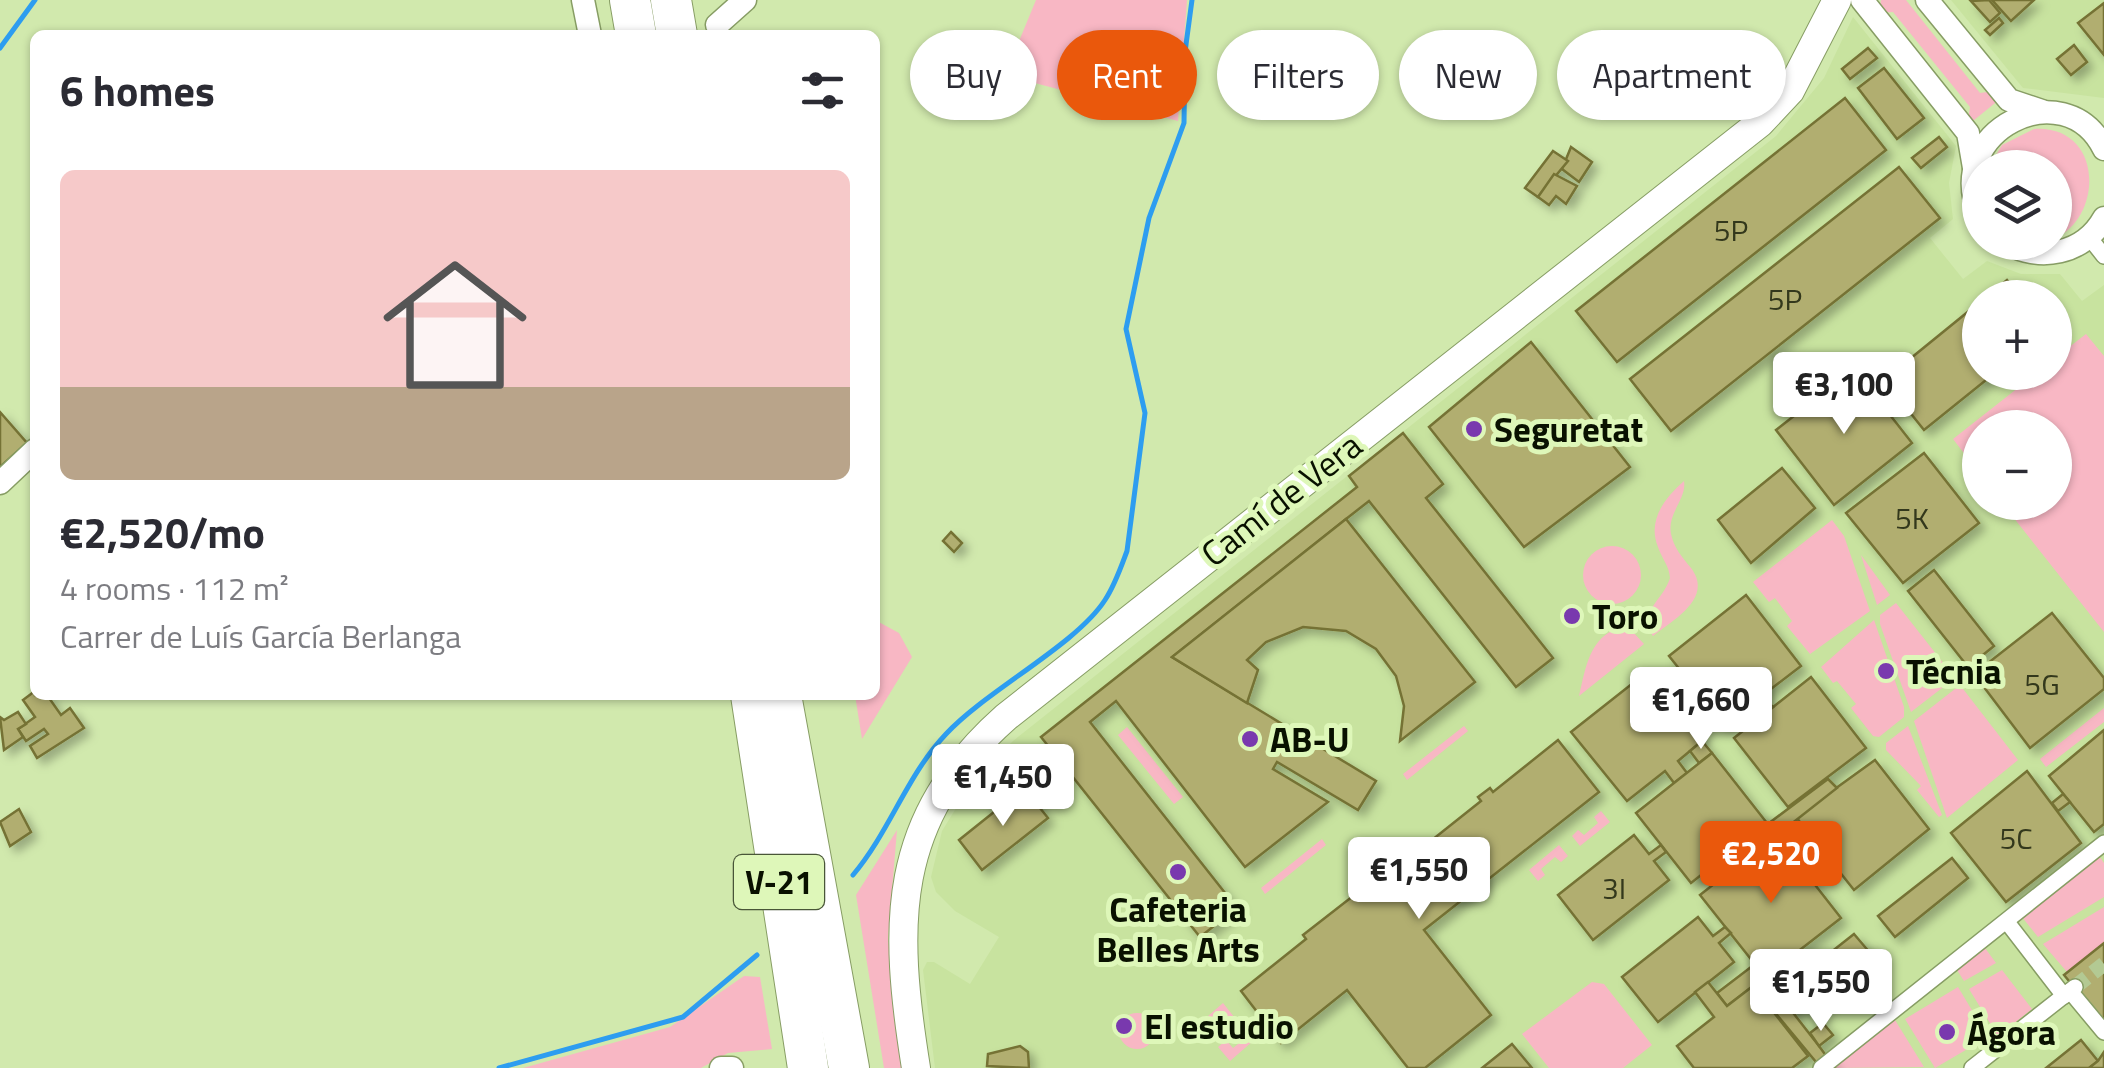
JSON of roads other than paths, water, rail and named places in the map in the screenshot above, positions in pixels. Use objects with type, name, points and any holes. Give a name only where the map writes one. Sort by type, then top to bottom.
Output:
[{"type":"highway","points":[[630,0],[635,30]]},
{"type":"highway","points":[[672,0],[676,30]]},
{"type":"highway","points":[[732,700],[788,1068]]},
{"type":"highway","name":"V-21","points":[[751,700],[808,1068]]},
{"type":"highway","name":"V-21","points":[[783,700],[840,1068]]},
{"type":"highway","points":[[820,920],[848,1068]]},
{"type":"street","points":[[583,0],[589,30]]},
{"type":"street","points":[[717,26],[745,0]]},
{"type":"street","points":[[1927,0],[2009,100],[2085,126],[2104,149]]},
{"type":"street","name":"Camí de Vera","points":[[916,1068],[919,1027],[903,980],[909,868],[933,801],[966,754],[1158,596],[1760,122],[1790,91],[1833,9],[1866,5],[1968,134],[1971,150]]},
{"type":"street","points":[[1984,150],[1992,134],[2025,114],[2104,117]]},
{"type":"street","points":[[2072,242],[2097,227],[2104,256]]},
{"type":"street","points":[[0,483],[30,455]]},
{"type":"street","points":[[1823,1066],[2104,842]]},
{"type":"street","points":[[2007,922],[2104,1032]]},
{"type":"street","points":[[1976,1067],[2070,991]]},
{"type":"street","points":[[721,1068],[732,1068]]},
{"type":"waterway","points":[[0,48],[35,0]]},
{"type":"waterway","points":[[853,875],[920,767],[946,734],[1074,634],[1105,600],[1120,570],[1127,551],[1145,413],[1126,329],[1149,218],[1184,123],[1185,52],[1192,0]]},
{"type":"waterway","points":[[499,1068],[683,1017],[757,955]]},
{"type":"tunnel","points":[[2075,987],[2104,964]]},
{"type":"place","name":"Seguretat","points":[[1474,429]]},
{"type":"place","name":"Toro","points":[[1572,616]]},
{"type":"place","name":"Técnia","points":[[1886,671]]},
{"type":"place","name":"AB-U","points":[[1250,739]]},
{"type":"place","name":"Cafeteria Belles Arts","points":[[1178,872]]},
{"type":"place","name":"El estudio","points":[[1124,1026]]},
{"type":"place","name":"Ágora","points":[[1947,1032]]}]
